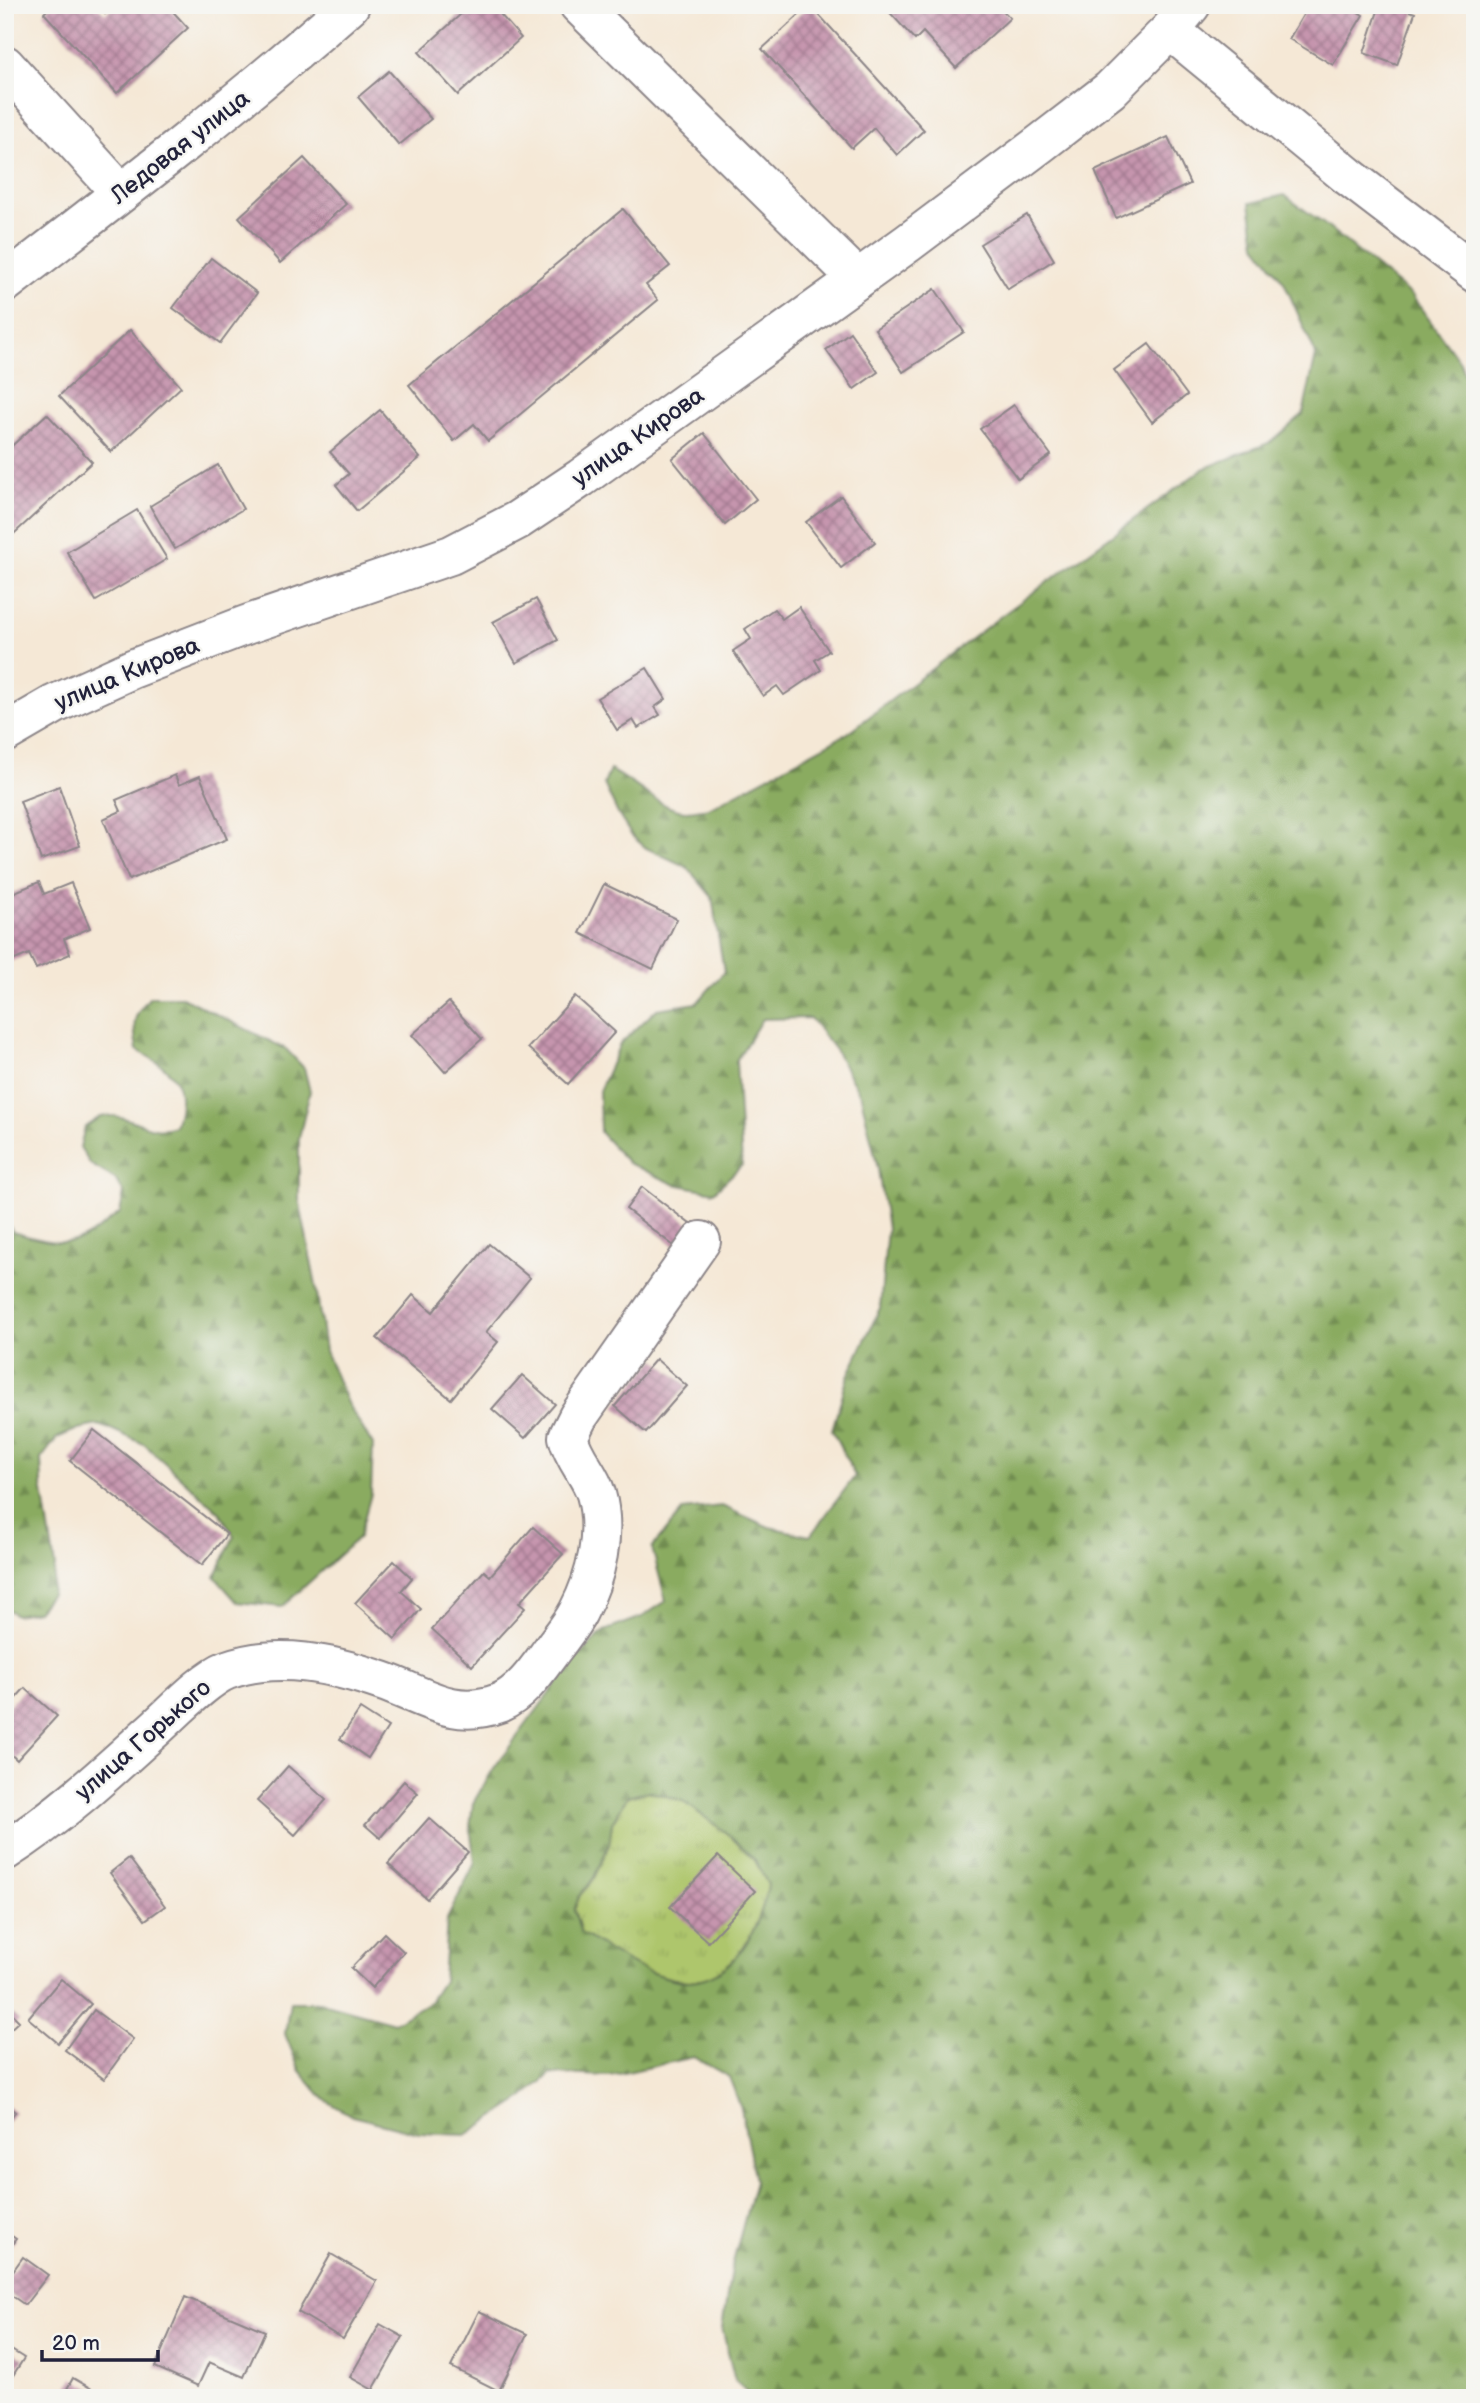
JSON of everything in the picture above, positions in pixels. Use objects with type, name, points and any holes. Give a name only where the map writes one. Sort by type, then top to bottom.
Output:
[{"type":"street","name":"Ледовая улица","points":[[5,283],[272,73],[350,5]]},
{"type":"street","points":[[579,5],[858,279]]},
{"type":"street","points":[[1180,18],[1348,176],[1475,273]]},
{"type":"street","name":"улица Кирова","points":[[5,733],[55,704],[132,669],[246,625],[452,555],[518,520],[581,478],[858,279],[1110,90],[1180,18]]},
{"type":"street","points":[[5,65],[121,193]]},
{"type":"street","name":"улица Горького","points":[[5,1851],[97,1782],[223,1671],[255,1662],[288,1660],[322,1665],[382,1681],[447,1707],[474,1708],[500,1702],[531,1680],[578,1614],[595,1573],[600,1529],[596,1493],[572,1454],[568,1437],[578,1417],[701,1241]]},
{"type":"green space","points":[[1284,195],[1412,296],[1460,362],[1475,403],[1475,2398],[754,2398],[735,2381],[722,2328],[731,2270],[755,2181],[741,2108],[729,2077],[694,2057],[610,2076],[551,2074],[519,2101],[466,2135],[419,2133],[352,2116],[324,2099],[300,2071],[285,2034],[290,2002],[319,2002],[394,2023],[429,2002],[443,1981],[447,1919],[475,1863],[470,1827],[473,1803],[494,1768],[571,1664],[604,1631],[642,1617],[666,1601],[652,1548],[683,1510],[722,1506],[769,1527],[810,1536],[855,1476],[832,1430],[848,1376],[880,1308],[887,1229],[878,1169],[861,1096],[835,1050],[810,1018],[762,1019],[736,1061],[742,1165],[714,1192],[674,1184],[628,1163],[600,1132],[599,1091],[620,1044],[657,1009],[697,1003],[724,972],[712,897],[687,867],[646,848],[632,836],[604,784],[610,770],[657,801],[677,810],[709,808],[848,733],[1001,616],[1203,469],[1271,442],[1303,414],[1316,355],[1284,282],[1256,244],[1250,203]],"holes":[[[649,1791],[683,1801],[729,1835],[755,1860],[768,1885],[759,1917],[744,1947],[720,1970],[706,1978],[689,1981],[647,1971],[614,1954],[581,1933],[574,1910],[580,1895],[594,1878],[609,1845],[612,1823],[627,1797]]]},
{"type":"green space","points":[[150,997],[182,997],[286,1049],[304,1068],[310,1091],[299,1138],[299,1199],[325,1351],[347,1403],[373,1445],[371,1494],[359,1537],[282,1607],[237,1602],[215,1577],[234,1536],[220,1513],[144,1444],[98,1425],[78,1429],[57,1438],[41,1459],[42,1485],[55,1566],[51,1594],[37,1611],[16,1615],[5,1608],[5,1219],[13,1232],[48,1241],[67,1242],[88,1236],[120,1213],[124,1193],[115,1179],[90,1164],[80,1147],[85,1127],[104,1116],[123,1118],[156,1128],[175,1126],[180,1098],[175,1079],[160,1064],[137,1050],[136,1016]]},
{"type":"green space","points":[[649,1791],[683,1801],[729,1835],[755,1860],[769,1885],[759,1917],[743,1947],[733,1960],[706,1978],[684,1981],[651,1973],[581,1934],[574,1910],[580,1895],[594,1878],[609,1845],[612,1823],[627,1797]]},
{"type":"building","points":[[52,5],[97,5],[105,14],[114,5],[167,5],[188,28],[117,93],[44,13]]},
{"type":"building","points":[[471,5],[492,5],[521,38],[458,95],[419,52]]},
{"type":"building","points":[[810,5],[924,130],[897,155],[874,128],[852,148],[762,49]]},
{"type":"building","points":[[883,5],[998,5],[1010,18],[956,68],[923,32],[915,40]]},
{"type":"building","points":[[1309,5],[1347,5],[1363,15],[1333,65],[1289,39]]},
{"type":"building","points":[[1380,5],[1391,5],[1415,13],[1397,65],[1364,53]]},
{"type":"building","points":[[389,71],[431,119],[399,145],[358,97]]},
{"type":"building","points":[[1168,137],[1190,184],[1116,218],[1095,171]]},
{"type":"building","points":[[304,158],[346,204],[280,263],[239,217]]},
{"type":"building","points":[[623,209],[670,266],[646,285],[658,300],[488,441],[474,424],[454,441],[409,385]]},
{"type":"building","points":[[1027,215],[1054,260],[1008,289],[980,244]]},
{"type":"building","points":[[211,258],[257,293],[220,343],[173,308]]},
{"type":"building","points":[[935,289],[964,332],[903,372],[875,329]]},
{"type":"building","points":[[130,330],[181,387],[111,452],[59,396]]},
{"type":"building","points":[[850,332],[878,372],[854,389],[826,350]]},
{"type":"building","points":[[1149,344],[1187,395],[1152,422],[1114,370]]},
{"type":"building","points":[[1014,405],[1051,455],[1018,479],[980,429]]},
{"type":"building","points":[[380,410],[420,458],[357,511],[336,485],[349,474],[330,452]]},
{"type":"building","points":[[47,414],[92,462],[5,542],[5,452]]},
{"type":"building","points":[[704,433],[756,499],[725,525],[672,459]]},
{"type":"building","points":[[218,465],[243,509],[175,549],[150,506]]},
{"type":"building","points":[[841,496],[875,542],[841,568],[806,522]]},
{"type":"building","points":[[137,510],[167,559],[96,601],[67,552]]},
{"type":"building","points":[[536,599],[558,640],[516,663],[493,622]]},
{"type":"building","points":[[799,607],[829,651],[815,660],[821,670],[784,695],[777,686],[763,696],[733,651],[751,639],[745,629],[774,609],[782,619]]},
{"type":"building","points":[[647,668],[666,699],[655,707],[660,715],[638,728],[633,720],[617,730],[597,698]]},
{"type":"building","points":[[175,775],[179,785],[200,776],[227,839],[129,880],[103,819],[121,811],[116,800]]},
{"type":"building","points":[[59,786],[80,846],[41,860],[20,801]]},
{"type":"building","points":[[39,882],[44,894],[71,883],[90,928],[64,939],[70,954],[36,969],[29,954],[5,964],[5,911],[10,909],[5,896]]},
{"type":"building","points":[[604,884],[677,919],[653,969],[580,933]]},
{"type":"building","points":[[575,996],[615,1032],[568,1084],[528,1048]]},
{"type":"building","points":[[449,1002],[482,1039],[445,1072],[412,1035]]},
{"type":"building","points":[[642,1187],[690,1224],[674,1246],[626,1209]]},
{"type":"building","points":[[489,1244],[530,1278],[486,1332],[498,1342],[451,1399],[377,1338],[413,1295],[433,1312]]},
{"type":"building","points":[[656,1359],[687,1386],[646,1433],[615,1406]]},
{"type":"building","points":[[522,1375],[555,1404],[525,1438],[492,1409]]},
{"type":"building","points":[[94,1430],[227,1534],[202,1565],[70,1461]]},
{"type":"building","points":[[533,1527],[563,1554],[519,1603],[525,1608],[472,1666],[432,1629],[484,1571],[490,1576]]},
{"type":"building","points":[[394,1561],[412,1578],[401,1591],[421,1609],[395,1639],[355,1603]]},
{"type":"building","points":[[25,1688],[57,1716],[17,1760],[5,1749],[5,1710]]},
{"type":"building","points":[[360,1709],[388,1727],[368,1758],[340,1739]]},
{"type":"building","points":[[288,1766],[326,1800],[295,1835],[257,1801]]},
{"type":"building","points":[[404,1781],[418,1793],[380,1838],[365,1825]]},
{"type":"building","points":[[429,1818],[468,1852],[427,1899],[388,1864]]},
{"type":"building","points":[[718,1856],[755,1891],[708,1942],[670,1907]]},
{"type":"building","points":[[129,1858],[165,1906],[145,1920],[110,1873]]},
{"type":"building","points":[[384,1933],[404,1952],[372,1988],[351,1968]]},
{"type":"building","points":[[61,1979],[91,2004],[58,2043],[28,2018]]},
{"type":"building","points":[[5,2007],[19,2021],[5,2034]]},
{"type":"building","points":[[94,2010],[133,2039],[104,2079],[65,2050]]},
{"type":"building","points":[[5,2104],[15,2112],[5,2125]]},
{"type":"building","points":[[5,2231],[16,2239],[5,2253]]},
{"type":"building","points":[[331,2254],[377,2281],[343,2339],[298,2312]]},
{"type":"building","points":[[23,2257],[48,2275],[25,2305],[5,2291],[5,2282]]},
{"type":"building","points":[[185,2297],[265,2331],[244,2377],[209,2362],[198,2386],[155,2367]]},
{"type":"building","points":[[479,2311],[527,2334],[499,2391],[451,2367]]},
{"type":"building","points":[[380,2324],[403,2337],[373,2390],[350,2377]]},
{"type":"building","points":[[5,2346],[24,2358],[5,2388]]},
{"type":"building","points":[[73,2378],[104,2396],[103,2398],[62,2398]]}]
